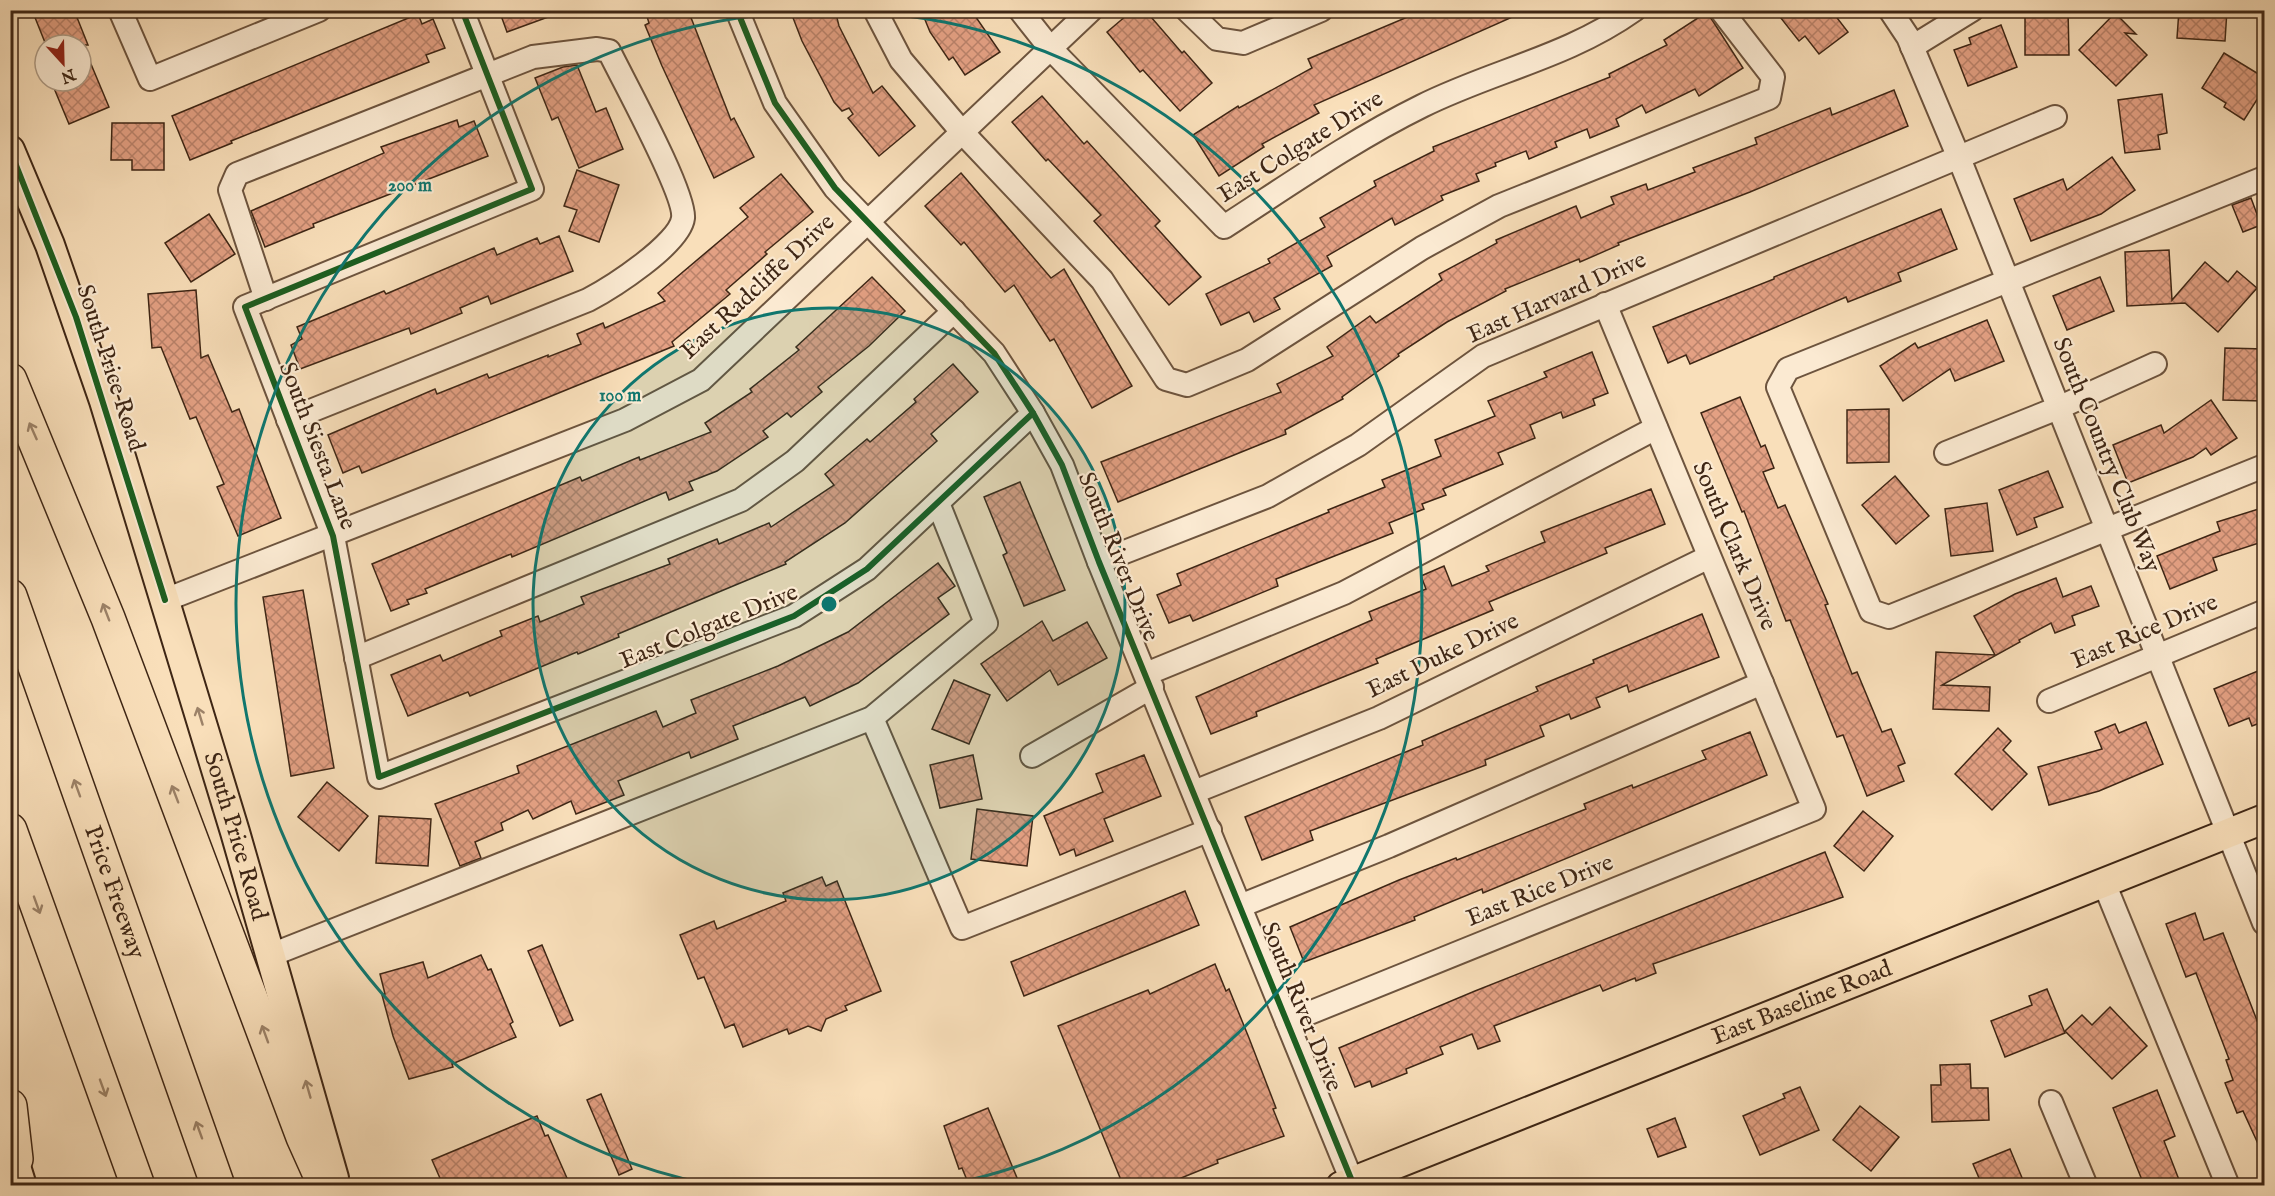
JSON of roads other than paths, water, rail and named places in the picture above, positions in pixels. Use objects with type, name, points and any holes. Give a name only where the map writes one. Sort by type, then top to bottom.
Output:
[{"type":"highway","points":[[10,380],[104,607],[303,1137],[325,1185]]},
{"type":"highway","name":"Price Freeway","points":[[10,596],[218,1185]]},
{"type":"highway","points":[[10,830],[138,1185]]},
{"type":"highway","points":[[10,1106],[16,1164]]},
{"type":"main road","name":"South Price Road","points":[[10,150],[76,317],[165,600],[271,956],[336,1185]]},
{"type":"main road","name":"East Baseline Road","points":[[1349,1184],[2265,819]]},
{"type":"street","points":[[120,10],[150,79],[319,10]]},
{"type":"street","points":[[255,303],[532,189],[462,10]]},
{"type":"street","name":"South River Drive","points":[[737,10],[775,103],[835,188],[994,353],[1033,413],[1062,465],[1099,562],[1287,1022],[1349,1184]]},
{"type":"street","points":[[875,10],[901,60],[962,132],[1102,280],[1166,379],[1187,386],[1247,360],[1422,248],[1499,206],[1769,98],[1773,77],[1721,10]]},
{"type":"street","points":[[1020,10],[1050,48]]},
{"type":"street","name":"East Radcliffe Drive","points":[[165,600],[626,420],[701,380],[1091,10]]},
{"type":"street","points":[[1187,10],[1217,39],[1243,43],[1321,10]]},
{"type":"street","name":"East Colgate Drive","points":[[1050,48],[1224,227],[1364,137],[1425,105],[1546,58],[1618,22],[1634,10]]},
{"type":"street","name":"South Country Club Way","points":[[1890,10],[1912,47],[1959,158],[2265,923]]},
{"type":"street","points":[[1912,47],[1972,10]]},
{"type":"street","name":"South Siesta Lane","points":[[288,420],[588,300],[619,284],[676,234],[683,217],[679,192],[609,51],[597,49],[533,57],[237,174],[230,190],[255,303],[288,420],[333,536],[379,777]]},
{"type":"street","name":"East Harvard Drive","points":[[1099,562],[1269,496],[1358,445],[1483,356],[2055,117]]},
{"type":"street","points":[[2265,178],[1788,369],[1778,387],[1871,611],[1889,617],[2265,466]]},
{"type":"street","name":"South Clark Drive","points":[[1605,304],[1814,809]]},
{"type":"street","points":[[356,657],[741,500],[795,461],[954,311]]},
{"type":"street","points":[[1946,453],[2058,408],[2155,364]]},
{"type":"street","name":"East Colgate Drive","points":[[379,777],[794,616],[867,569],[1033,413]]},
{"type":"street","points":[[1032,756],[1149,680],[1344,592],[1656,428]]},
{"type":"street","points":[[271,956],[872,718],[986,623],[938,503]]},
{"type":"street","name":"East Duke Drive","points":[[1194,792],[1379,718],[1709,557]]},
{"type":"street","name":"East Rice Drive","points":[[2049,701],[2263,612]]},
{"type":"street","points":[[1240,906],[1389,846],[1762,683]]},
{"type":"street","points":[[872,718],[962,928],[1210,830]]},
{"type":"street","name":"East Rice Drive","points":[[1287,1022],[1814,809]]},
{"type":"street","points":[[2103,883],[2228,1185]]},
{"type":"street","points":[[2050,1102],[2086,1185]]}]
